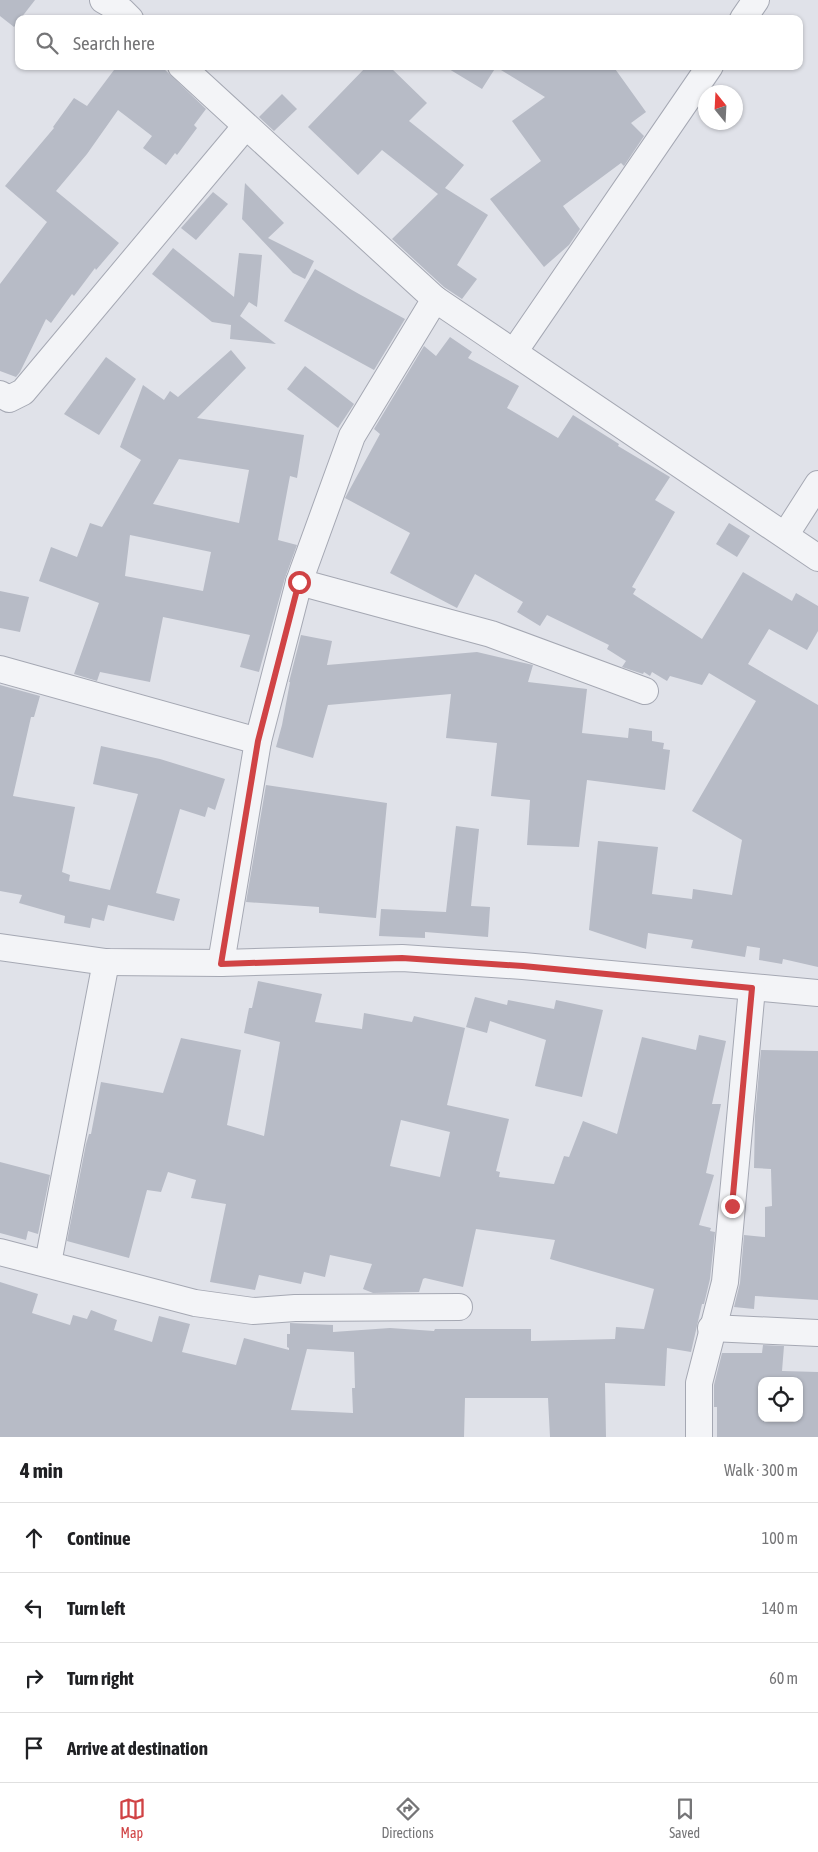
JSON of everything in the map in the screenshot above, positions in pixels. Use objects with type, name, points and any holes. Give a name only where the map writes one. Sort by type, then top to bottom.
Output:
[{"type":"street","points":[[103,0],[126,15]]},
{"type":"street","points":[[746,15],[756,0]]},
{"type":"street","points":[[185,70],[435,299],[786,534],[818,558]]},
{"type":"street","points":[[514,352],[707,70]]},
{"type":"street","points":[[0,394],[9,399],[23,392],[246,127]]},
{"type":"street","points":[[221,964],[258,741],[299,582],[352,436],[435,299]]},
{"type":"street","points":[[786,534],[818,484]]},
{"type":"street","points":[[299,582],[491,634],[645,691]]},
{"type":"street","points":[[0,669],[258,741]]},
{"type":"street","points":[[0,947],[106,962],[221,964],[402,958],[523,966],[818,993]]},
{"type":"street","points":[[48,1263],[106,962]]},
{"type":"street","points":[[699,1437],[699,1382],[724,1282],[752,988]]},
{"type":"street","points":[[0,1252],[48,1263],[195,1303],[253,1311],[295,1308],[460,1307]]},
{"type":"street","points":[[712,1328],[818,1333]]},
{"type":"building","points":[[0,0],[35,0],[23,15],[15,15],[14,27],[0,16]]},
{"type":"building","points":[[114,70],[165,70],[206,109],[194,125],[197,128],[177,155],[175,153],[166,165],[143,148],[152,136],[118,110],[87,154],[56,191],[119,243],[96,270],[95,268],[74,296],[72,294],[51,323],[46,319],[16,377],[0,371],[0,284],[47,222],[5,186],[54,128],[74,98],[87,106]]},
{"type":"building","points":[[363,70],[393,70],[427,103],[409,121],[464,165],[445,188],[488,215],[457,265],[477,279],[462,299],[444,287],[392,239],[438,194],[382,150],[358,175],[308,127]]},
{"type":"building","points":[[451,70],[494,70],[482,89]]},
{"type":"building","points":[[501,70],[616,70],[646,112],[631,123],[644,136],[624,166],[621,163],[563,206],[580,229],[569,245],[544,267],[490,199],[541,161],[512,121],[545,97]]},
{"type":"building","points":[[282,94],[297,109],[274,131],[259,117]]},
{"type":"building","points":[[245,183],[284,223],[268,238],[314,261],[305,279],[293,273],[242,219]]},
{"type":"building","points":[[213,192],[228,204],[196,240],[181,228]]},
{"type":"building","points":[[173,248],[234,297],[239,253],[262,255],[257,307],[249,302],[240,316],[276,344],[230,339],[231,325],[212,322],[152,274]]},
{"type":"building","points":[[315,269],[405,319],[374,370],[284,321]]},
{"type":"building","points":[[450,337],[472,352],[468,358],[519,386],[507,408],[558,438],[573,415],[619,444],[618,446],[670,477],[655,500],[675,512],[632,587],[636,589],[633,594],[702,639],[743,572],[792,601],[796,593],[818,606],[818,631],[807,650],[769,629],[748,664],[818,705],[818,967],[783,959],[782,964],[759,960],[760,948],[747,946],[745,957],[691,948],[693,940],[648,933],[646,949],[589,930],[598,841],[658,847],[652,894],[692,899],[693,889],[732,895],[742,840],[692,811],[756,701],[709,673],[702,685],[670,676],[667,681],[652,672],[650,676],[644,672],[643,674],[622,667],[626,661],[607,649],[609,645],[547,615],[540,626],[517,612],[523,602],[475,574],[457,608],[390,573],[410,533],[345,498],[380,434],[374,429],[424,346],[436,356]]},
{"type":"building","points":[[231,350],[246,368],[197,418],[304,435],[297,478],[290,476],[278,540],[297,545],[285,578],[259,672],[240,667],[250,635],[163,617],[150,682],[100,672],[97,681],[74,674],[99,603],[39,581],[51,547],[77,557],[90,523],[102,527],[141,460],[120,447],[143,385],[164,400],[170,391],[178,397]],"holes":[[[179,459],[249,470],[239,523],[153,504]],[[130,535],[211,552],[203,591],[125,576]]]},
{"type":"building","points":[[106,357],[136,379],[99,435],[64,414]]},
{"type":"building","points":[[305,366],[354,404],[338,428],[287,389]]},
{"type":"building","points":[[729,523],[750,536],[737,557],[716,544]]},
{"type":"building","points":[[0,591],[29,597],[20,632],[0,628]]},
{"type":"building","points":[[301,635],[332,641],[327,665],[477,652],[533,665],[528,682],[587,689],[582,733],[628,738],[629,728],[652,731],[652,741],[664,743],[663,749],[670,750],[665,790],[587,780],[579,847],[527,845],[530,800],[491,796],[497,743],[446,738],[451,694],[328,705],[313,758],[276,747]]},
{"type":"building","points":[[0,685],[40,696],[34,717],[31,717],[13,796],[75,807],[62,872],[70,875],[69,881],[110,890],[138,794],[93,784],[101,746],[160,759],[225,779],[215,810],[208,807],[205,817],[180,809],[156,893],[180,899],[174,921],[108,905],[104,921],[92,918],[90,928],[64,923],[65,916],[19,903],[22,895],[0,891]]},
{"type":"building","points":[[266,785],[387,803],[376,918],[319,913],[319,907],[246,902]]},
{"type":"building","points":[[456,826],[479,829],[471,906],[490,907],[488,937],[425,932],[425,938],[379,936],[381,909],[446,912]]},
{"type":"building","points":[[258,981],[322,994],[315,1022],[362,1029],[364,1013],[412,1022],[414,1016],[465,1028],[447,1105],[509,1119],[496,1171],[500,1172],[499,1177],[554,1184],[564,1156],[569,1157],[583,1121],[617,1134],[642,1037],[696,1050],[699,1035],[726,1041],[712,1104],[721,1104],[706,1173],[714,1175],[699,1225],[711,1228],[710,1231],[715,1232],[710,1279],[691,1352],[667,1348],[665,1386],[605,1383],[606,1437],[550,1437],[548,1398],[465,1398],[464,1437],[0,1437],[0,1282],[38,1294],[32,1313],[70,1325],[73,1315],[87,1319],[91,1310],[117,1320],[114,1330],[152,1342],[159,1316],[190,1324],[182,1352],[236,1365],[244,1338],[289,1350],[287,1347],[287,1334],[290,1334],[290,1323],[333,1325],[333,1332],[390,1328],[434,1331],[435,1329],[531,1329],[531,1341],[615,1339],[616,1327],[644,1329],[654,1289],[550,1259],[555,1240],[476,1229],[463,1287],[425,1278],[419,1292],[373,1293],[363,1289],[372,1264],[330,1255],[325,1277],[304,1272],[301,1284],[259,1275],[255,1290],[210,1282],[226,1204],[191,1198],[196,1180],[168,1172],[161,1192],[147,1190],[129,1258],[67,1241],[86,1144],[89,1134],[91,1134],[101,1082],[163,1093],[181,1038],[241,1050],[227,1125],[264,1136],[280,1042],[244,1033],[249,1008],[252,1008]],"holes":[[[401,1120],[450,1132],[440,1177],[390,1166]],[[307,1349],[354,1352],[355,1388],[352,1388],[353,1413],[291,1410]]]},
{"type":"building","points":[[475,997],[507,1005],[508,1000],[554,1009],[556,1000],[603,1010],[582,1097],[535,1086],[546,1040],[490,1021],[487,1033],[466,1027]]},
{"type":"building","points":[[761,1050],[818,1051],[818,1300],[755,1296],[754,1309],[734,1307],[740,1283],[744,1235],[765,1237],[765,1207],[772,1206],[771,1169],[754,1168],[755,1116]]},
{"type":"building","points":[[0,1162],[50,1175],[38,1234],[28,1231],[26,1240],[0,1233]]},
{"type":"building","points":[[763,1345],[784,1346],[782,1371],[818,1372],[818,1437],[717,1437],[717,1407],[714,1407],[714,1385],[722,1353],[762,1353]]},
{"type":"route","points":[[299,582],[258,741],[221,964],[402,958],[523,966],[752,988],[732,1206]]}]
